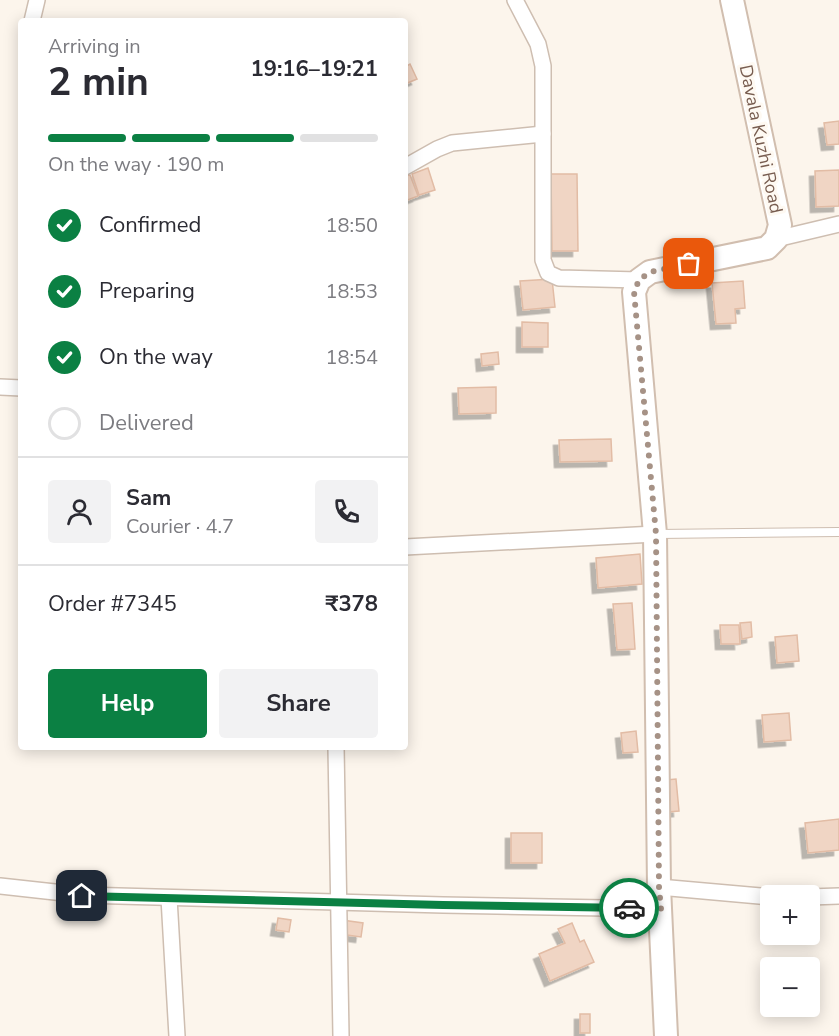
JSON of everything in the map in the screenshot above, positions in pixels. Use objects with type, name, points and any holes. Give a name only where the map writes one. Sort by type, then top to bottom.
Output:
[{"type":"street","points":[[33,18],[37,0]]},
{"type":"street","points":[[514,0],[538,44],[543,66],[543,260],[548,273],[559,278],[639,280],[634,292],[656,534],[660,898],[666,1036]]},
{"type":"street","name":"Davala Kuzhi Road","points":[[639,280],[650,272],[767,248],[776,239],[780,225],[732,0]]},
{"type":"street","points":[[408,164],[452,143],[543,134]]},
{"type":"street","points":[[776,239],[839,224]]},
{"type":"street","points":[[0,387],[18,388]]},
{"type":"street","points":[[408,547],[656,534]]},
{"type":"street","points":[[336,750],[341,1036]]},
{"type":"street","points":[[0,886],[82,896],[339,902],[760,897]]},
{"type":"street","points":[[820,897],[839,896]]},
{"type":"street","points":[[169,898],[177,1036]]},
{"type":"lane","points":[[656,534],[839,532]]},
{"type":"building","points":[[410,64],[417,79],[408,83],[408,65]]},
{"type":"building","points":[[839,121],[839,144],[827,145],[824,123]]},
{"type":"building","points":[[428,168],[435,190],[419,195],[412,174]]},
{"type":"building","points":[[839,170],[839,206],[816,207],[815,171]]},
{"type":"building","points":[[551,174],[577,174],[578,251],[552,251]]},
{"type":"building","points":[[408,175],[410,175],[418,196],[408,200]]},
{"type":"building","points":[[552,279],[555,307],[523,310],[520,281]]},
{"type":"building","points":[[743,281],[745,308],[735,309],[736,323],[716,324],[712,283]]},
{"type":"building","points":[[522,322],[548,323],[548,347],[522,347]]},
{"type":"building","points":[[498,352],[499,364],[482,366],[481,354]]},
{"type":"building","points":[[496,387],[496,413],[459,414],[458,388]]},
{"type":"building","points":[[611,439],[612,461],[560,462],[559,440]]},
{"type":"building","points":[[640,554],[642,584],[598,588],[596,558]]},
{"type":"building","points":[[632,603],[635,649],[617,650],[613,604]]},
{"type":"building","points":[[751,622],[752,637],[742,639],[740,623]]},
{"type":"building","points":[[720,625],[739,625],[740,644],[721,644]]},
{"type":"building","points":[[797,635],[799,661],[777,663],[775,637]]},
{"type":"building","points":[[789,713],[791,740],[764,742],[762,715]]},
{"type":"building","points":[[636,731],[638,752],[623,753],[621,733]]},
{"type":"building","points":[[676,779],[679,811],[657,813],[655,781]]},
{"type":"building","points":[[839,819],[839,850],[808,853],[805,823]]},
{"type":"building","points":[[511,833],[542,833],[542,863],[511,863]]},
{"type":"building","points":[[278,918],[291,920],[289,932],[276,930]]},
{"type":"building","points":[[342,920],[363,923],[361,937],[340,934]]},
{"type":"building","points":[[572,923],[580,942],[584,940],[594,962],[550,981],[539,954],[565,943],[558,929]]},
{"type":"building","points":[[580,1014],[590,1014],[590,1033],[580,1033]]},
{"type":"way so far","points":[[629,908],[661,909],[656,534],[634,292],[639,280],[650,272],[689,264]]},
{"type":"route","points":[[82,896],[629,908]]}]
